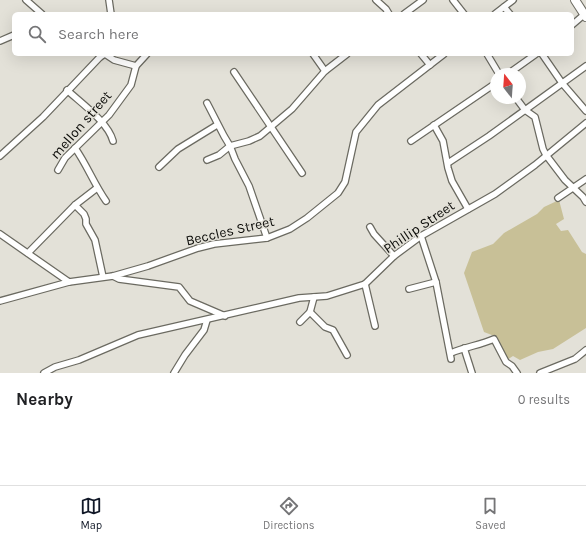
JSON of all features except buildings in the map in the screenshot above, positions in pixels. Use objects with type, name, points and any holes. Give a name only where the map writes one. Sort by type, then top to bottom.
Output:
[{"type":"main road","points":[[575,0],[585,15]]},
{"type":"street","points":[[26,0],[40,12]]},
{"type":"street","points":[[109,0],[111,12]]},
{"type":"street","points":[[376,0],[388,12]]},
{"type":"street","points":[[407,12],[423,0]]},
{"type":"street","points":[[453,0],[462,12]]},
{"type":"street","points":[[498,12],[513,0]]},
{"type":"street","points":[[504,7],[508,12]]},
{"type":"street","points":[[574,23],[585,15]]},
{"type":"street","points":[[0,40],[12,36]]},
{"type":"street","points":[[0,156],[43,117],[99,56]]},
{"type":"street","points":[[108,56],[114,60],[136,66]]},
{"type":"street","name":"mellon street","points":[[58,170],[65,158],[109,115],[131,85],[136,66],[145,56]]},
{"type":"street","points":[[314,56],[325,71]]},
{"type":"street","points":[[207,160],[230,146],[260,136],[292,109],[325,71],[344,56]]},
{"type":"street","points":[[423,56],[430,65]]},
{"type":"street","name":"Beccles Street","points":[[0,301],[69,282],[103,276],[113,276],[214,244],[267,238],[290,229],[307,218],[338,193],[345,182],[356,132],[378,105],[441,56]]},
{"type":"street","points":[[488,56],[495,68]]},
{"type":"street","points":[[516,68],[533,56]]},
{"type":"street","points":[[543,56],[562,83],[586,111]]},
{"type":"street","points":[[448,163],[489,136],[586,66]]},
{"type":"street","points":[[234,72],[302,173]]},
{"type":"street","points":[[411,141],[490,87]]},
{"type":"street","points":[[67,90],[102,123],[111,133],[114,140]]},
{"type":"street","points":[[207,103],[217,125],[230,146],[256,204],[267,238]]},
{"type":"street","points":[[520,104],[525,110],[535,117],[543,149],[546,155],[565,180],[574,187],[586,202]]},
{"type":"street","name":"Phillip Street","points":[[44,373],[138,335],[299,298],[327,296],[365,284],[394,256],[421,236],[495,194],[535,165],[586,123]]},
{"type":"street","points":[[159,167],[178,149],[217,125]]},
{"type":"street","points":[[434,125],[443,141],[452,181],[468,209]]},
{"type":"street","points":[[75,148],[84,161],[97,188],[106,201]]},
{"type":"street","points":[[558,198],[586,179]]},
{"type":"street","points":[[28,253],[76,205],[97,188]]},
{"type":"street","points":[[76,205],[84,214],[86,224],[95,240],[103,276]]},
{"type":"street","points":[[370,227],[374,234],[394,256]]},
{"type":"street","points":[[0,234],[69,282]]},
{"type":"street","points":[[421,236],[436,282],[451,356],[464,348],[485,343],[494,339],[506,362],[512,366],[517,373]]},
{"type":"street","points":[[113,276],[119,279],[179,287],[190,301],[225,316]]},
{"type":"street","points":[[409,289],[436,282]]},
{"type":"street","points":[[365,284],[375,326]]},
{"type":"street","points":[[300,322],[310,312],[314,297]]},
{"type":"street","points":[[310,312],[325,327],[333,330],[347,355]]},
{"type":"street","points":[[174,373],[185,355],[204,330],[207,320]]},
{"type":"street","points":[[464,348],[472,373]]},
{"type":"street","points":[[540,373],[575,359],[586,350]]},
{"type":"shaded area","points":[[559,200],[564,219],[556,224],[561,231],[568,230],[582,252],[586,254],[586,328],[553,349],[538,352],[520,360],[513,356],[507,360],[497,337],[484,332],[464,273],[472,252],[493,244],[504,233],[537,214],[544,207]]}]
